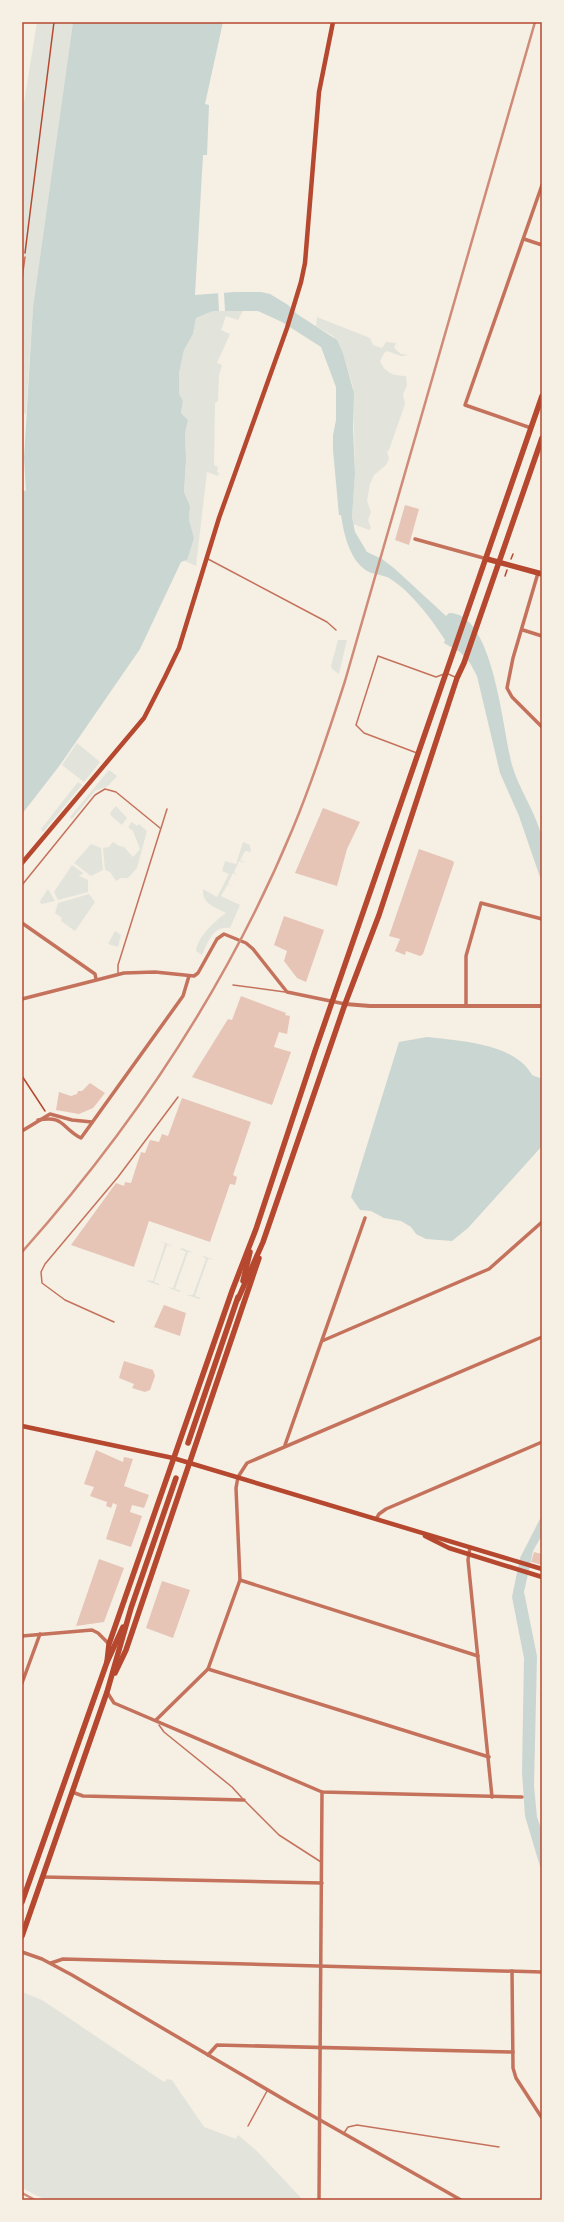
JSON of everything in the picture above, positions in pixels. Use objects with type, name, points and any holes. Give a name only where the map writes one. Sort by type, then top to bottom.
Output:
[{"type":"main road","points":[[22,863],[144,718],[179,648],[205,558],[287,328],[305,264],[319,90],[333,22]]},
{"type":"main road","points":[[106,1662],[109,1644],[173,1458],[232,1291],[256,1229],[315,1051],[333,1003],[418,753],[453,657],[542,396]]},
{"type":"main road","points":[[188,1443],[238,1299],[263,1242],[345,1004],[378,915],[457,678],[464,663],[542,438]]},
{"type":"main road","points":[[487,558],[499,563],[540,574]]},
{"type":"main road","points":[[238,1299],[256,1229]]},
{"type":"main road","points":[[107,1692],[126,1650],[191,1464],[256,1270],[263,1242]]},
{"type":"main road","points":[[22,1426],[173,1458],[542,1569]]},
{"type":"main road","points":[[22,1936],[107,1692],[131,1608],[176,1478]]},
{"type":"main road","points":[[416,1532],[449,1548],[542,1577]]},
{"type":"main road","points":[[22,1902],[106,1662],[131,1608]]},
{"type":"street","points":[[531,428],[465,405],[542,185]]},
{"type":"street","points":[[524,239],[542,245]]},
{"type":"street","points":[[415,539],[487,558]]},
{"type":"street","points":[[540,574],[513,658],[507,688],[512,697],[542,727]]},
{"type":"street","points":[[523,630],[542,636]]},
{"type":"street","points":[[466,1005],[466,956],[481,903],[542,919]]},
{"type":"street","points":[[22,923],[95,974],[96,979]]},
{"type":"street","points":[[22,999],[118,974],[138,972],[189,976],[198,973],[216,939],[224,934],[253,948],[287,992],[333,1003],[370,1006],[542,1006]]},
{"type":"street","points":[[38,1120],[54,1118],[65,1124],[81,1138],[183,996],[189,976]]},
{"type":"street","points":[[22,1131],[47,1115],[53,1114],[72,1120],[92,1122]]},
{"type":"street","points":[[286,1445],[365,1218]]},
{"type":"street","points":[[322,1341],[489,1269],[542,1222]]},
{"type":"street","points":[[156,1720],[208,1669],[240,1580],[237,1540],[238,1477],[250,1461],[542,1336]]},
{"type":"street","points":[[376,1519],[379,1514],[386,1509],[542,1442]]},
{"type":"street","points":[[470,1547],[469,1554],[492,1797]]},
{"type":"street","points":[[240,1580],[478,1656]]},
{"type":"street","points":[[22,1636],[92,1630],[98,1633],[109,1644]]},
{"type":"street","points":[[22,1683],[40,1634]]},
{"type":"street","points":[[208,1669],[489,1757]]},
{"type":"street","points":[[107,1692],[114,1703],[322,1792],[522,1797]]},
{"type":"street","points":[[72,1792],[83,1796],[244,1800]]},
{"type":"street","points":[[319,2200],[322,1792]]},
{"type":"street","points":[[43,1876],[322,1884]]},
{"type":"street","points":[[22,1952],[50,1963],[319,2120],[461,2200]]},
{"type":"street","points":[[50,1963],[63,1958],[542,1972]]},
{"type":"street","points":[[512,1971],[513,2068],[516,2078],[542,2118]]},
{"type":"street","points":[[208,2055],[217,2045],[320,2046],[513,2052]]},
{"type":"lane","points":[[22,279],[25,257]]},
{"type":"lane","points":[[205,558],[327,622],[336,630]]},
{"type":"lane","points":[[418,753],[364,733],[356,724],[378,656],[436,677],[446,674],[457,678]]},
{"type":"lane","points":[[22,885],[95,795],[105,789],[116,792],[160,828]]},
{"type":"lane","points":[[118,974],[118,965],[167,809]]},
{"type":"lane","points":[[232,985],[287,992]]},
{"type":"lane","points":[[114,1322],[58,1296],[42,1283],[41,1272],[118,1177],[178,1097]]},
{"type":"lane","points":[[159,1725],[164,1732],[232,1787],[279,1835],[322,1863]]},
{"type":"lane","points":[[248,2126],[268,2090]]},
{"type":"lane","points":[[344,2134],[348,2127],[357,2125],[499,2146]]},
{"type":"path","points":[[25,257],[54,22]]},
{"type":"path","points":[[22,1076],[47,1115]]},
{"type":"shaded area","points":[[37,22],[73,22],[33,307],[26,414],[22,413],[22,115]]},
{"type":"shaded area","points":[[73,22],[223,22],[205,104],[209,105],[207,155],[203,155],[195,295],[235,292],[261,292],[270,294],[288,305],[297,314],[337,340],[343,353],[354,393],[353,428],[355,474],[352,517],[355,532],[367,552],[382,559],[395,569],[446,616],[449,613],[464,618],[477,632],[486,652],[494,677],[512,765],[536,819],[542,838],[542,883],[519,816],[500,773],[477,676],[470,663],[460,652],[444,643],[445,640],[434,624],[407,592],[390,578],[369,572],[362,568],[349,547],[341,515],[339,515],[333,450],[333,435],[336,420],[336,387],[321,347],[282,322],[258,311],[213,311],[196,318],[193,334],[184,350],[179,373],[179,394],[183,401],[181,413],[188,420],[185,434],[186,460],[184,492],[190,506],[189,520],[194,538],[187,560],[181,562],[140,649],[60,765],[22,814],[22,490],[26,491],[24,458],[33,307]]},
{"type":"shaded area","points":[[244,309],[238,320],[226,316],[221,330],[230,334],[217,363],[222,365],[219,375],[218,401],[215,403],[214,465],[218,467],[217,472],[219,473],[218,476],[207,472],[196,566],[185,561],[194,538],[189,520],[190,506],[184,492],[186,460],[185,434],[188,420],[181,413],[183,401],[179,394],[179,373],[184,350],[193,334],[196,318],[213,311]]},
{"type":"shaded area","points":[[317,317],[370,338],[373,345],[382,348],[386,342],[396,343],[394,348],[401,354],[409,355],[401,356],[387,351],[384,353],[380,361],[384,368],[390,373],[406,376],[407,385],[403,394],[405,404],[387,452],[389,459],[386,465],[374,475],[370,484],[367,501],[371,512],[368,520],[371,528],[369,530],[353,524],[352,517],[355,474],[353,387],[343,353],[333,336],[316,326]]},
{"type":"shaded area","points":[[338,640],[347,640],[339,674],[332,669],[331,666]]},
{"type":"shaded area","points":[[77,743],[100,762],[84,782],[62,765]]},
{"type":"shaded area","points":[[109,770],[117,776],[108,786],[95,791],[72,819],[70,817]]},
{"type":"shaded area","points":[[78,782],[82,785],[43,832],[41,829]]},
{"type":"shaded area","points":[[116,806],[127,818],[122,825],[111,816],[110,813]]},
{"type":"shaded area","points":[[132,822],[137,826],[139,824],[147,831],[137,868],[128,878],[121,878],[116,881],[110,872],[105,870],[103,848],[109,847],[113,842],[124,847],[133,857],[140,849],[133,831],[128,827]]},
{"type":"shaded area","points":[[243,842],[250,845],[251,852],[245,851],[240,860],[245,863],[239,861],[234,872],[238,876],[233,873],[228,883],[232,887],[228,884],[221,896],[240,905],[230,928],[219,929],[215,932],[209,940],[202,955],[196,951],[197,945],[212,925],[226,913],[207,902],[203,894],[203,889],[217,897],[229,874],[222,871],[225,861],[236,864]]},
{"type":"shaded area","points":[[91,844],[101,848],[103,870],[91,876],[74,863]]},
{"type":"shaded area","points":[[72,865],[83,873],[79,876],[88,880],[88,892],[58,900],[54,892]]},
{"type":"shaded area","points":[[48,889],[55,901],[41,904],[40,901]]},
{"type":"shaded area","points":[[89,894],[95,902],[75,931],[61,921],[62,918],[55,913],[58,903]]},
{"type":"shaded area","points":[[115,931],[121,935],[118,947],[108,944]]},
{"type":"shaded area","points":[[427,1037],[470,1042],[500,1050],[513,1056],[524,1064],[532,1075],[542,1079],[542,1146],[468,1228],[452,1241],[426,1239],[416,1234],[411,1227],[401,1221],[384,1218],[371,1211],[360,1210],[351,1197],[399,1042]]},
{"type":"shaded area","points":[[160,1241],[173,1246],[167,1245],[154,1282],[160,1284],[158,1285],[147,1281],[153,1281],[165,1244]]},
{"type":"shaded area","points":[[182,1248],[194,1253],[188,1252],[175,1289],[181,1291],[179,1292],[167,1287],[173,1288],[186,1252],[180,1249]]},
{"type":"shaded area","points":[[201,1255],[214,1260],[208,1259],[195,1296],[201,1298],[199,1299],[187,1295],[193,1295],[206,1259]]},
{"type":"shaded area","points":[[542,1515],[542,1535],[533,1551],[524,1592],[537,1656],[534,1786],[537,1817],[542,1831],[542,1873],[525,1816],[522,1772],[524,1658],[512,1597],[520,1558]]},
{"type":"shaded area","points":[[22,1992],[42,2000],[164,2082],[167,2079],[172,2080],[204,2127],[236,2139],[238,2135],[257,2151],[303,2200],[46,2200],[22,2188]]},
{"type":"pier","points":[[218,292],[224,293],[225,311],[219,311]]},
{"type":"building","points":[[405,505],[419,509],[409,545],[395,540]]},
{"type":"building","points":[[323,808],[360,822],[347,849],[337,886],[295,873]]},
{"type":"building","points":[[419,849],[453,861],[454,863],[423,954],[420,956],[406,951],[405,955],[395,951],[400,939],[389,936]]},
{"type":"building","points":[[284,916],[324,930],[306,982],[297,978],[284,961],[287,951],[274,945]]},
{"type":"building","points":[[241,996],[286,1013],[285,1015],[290,1016],[287,1034],[279,1032],[274,1047],[291,1052],[272,1105],[192,1077],[228,1019],[232,1020]]},
{"type":"building","points":[[90,1083],[105,1093],[93,1108],[79,1114],[56,1110],[59,1092],[71,1096],[77,1094],[78,1091],[82,1091]]},
{"type":"building","points":[[182,1098],[251,1122],[233,1175],[237,1177],[235,1185],[230,1184],[210,1242],[149,1221],[134,1267],[71,1245],[116,1183],[124,1186],[125,1182],[131,1183],[141,1152],[145,1153],[150,1140],[159,1142],[162,1134],[168,1136]]},
{"type":"building","points":[[164,1305],[186,1313],[180,1336],[154,1327]]},
{"type":"building","points":[[124,1361],[153,1370],[155,1376],[150,1390],[145,1392],[132,1388],[134,1384],[119,1378]]},
{"type":"building","points":[[96,1450],[123,1462],[124,1457],[133,1459],[124,1486],[149,1495],[144,1508],[132,1505],[130,1512],[142,1516],[131,1547],[106,1539],[117,1505],[113,1503],[111,1508],[106,1506],[107,1502],[90,1496],[94,1487],[84,1484]]},
{"type":"building","points":[[534,1552],[542,1554],[542,1565],[531,1562]]},
{"type":"building","points":[[99,1559],[124,1568],[104,1622],[76,1626]]},
{"type":"building","points":[[162,1581],[190,1590],[173,1638],[146,1628]]},
{"type":"railway","points":[[22,1252],[103,1154],[176,1051],[239,943],[293,828],[314,774],[345,681],[535,22]]},
{"type":"railway","points":[[22,2193],[35,2200]]}]
